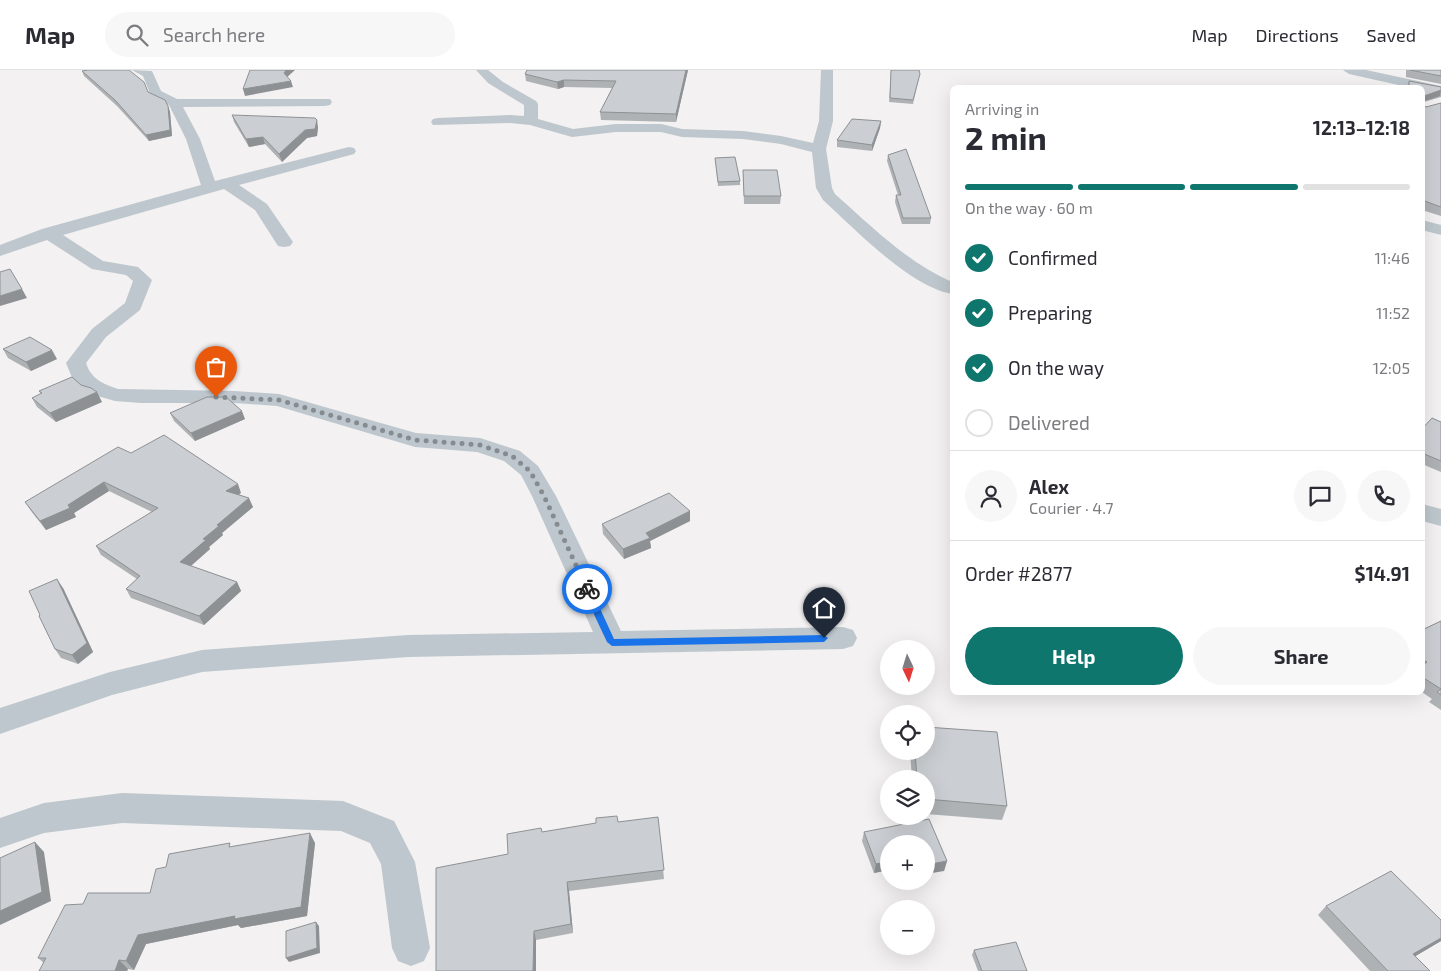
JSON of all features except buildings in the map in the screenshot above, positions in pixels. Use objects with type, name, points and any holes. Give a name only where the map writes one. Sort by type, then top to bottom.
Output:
[{"type":"street","points":[[138,70],[148,74],[156,93],[174,103],[325,102]]},
{"type":"street","points":[[482,70],[501,87],[520,96],[531,104],[531,121]]},
{"type":"street","points":[[827,70],[826,121],[819,148],[824,188],[829,197],[897,258],[917,272],[950,288]]},
{"type":"street","points":[[1349,70],[1418,85]]},
{"type":"street","points":[[1425,87],[1441,90]]},
{"type":"street","points":[[174,103],[193,139],[210,188]]},
{"type":"street","points":[[438,122],[531,121],[572,133],[616,128],[661,128],[682,133],[743,135],[819,148]]},
{"type":"street","points":[[0,251],[48,233],[167,197],[226,184],[349,151]]},
{"type":"street","points":[[226,184],[262,207],[284,242]]},
{"type":"street","points":[[1425,226],[1441,230]]},
{"type":"street","points":[[48,233],[98,264],[132,271],[143,280],[134,306],[98,333],[76,363],[80,376],[95,388],[115,394],[140,397],[235,397],[279,400],[415,440],[480,445],[512,456],[530,471],[544,496],[612,642]]},
{"type":"street","points":[[1425,513],[1441,518]]},
{"type":"street","points":[[0,721],[110,684],[202,660],[408,646],[843,638]]},
{"type":"street","points":[[0,833],[44,818],[122,808],[344,816],[382,832],[398,862],[411,948]]},
{"type":"way so far","points":[[216,397],[279,400],[415,440],[480,445],[512,456],[530,471],[544,496],[587,589]]},
{"type":"route","points":[[587,589],[612,642],[824,638]]}]
